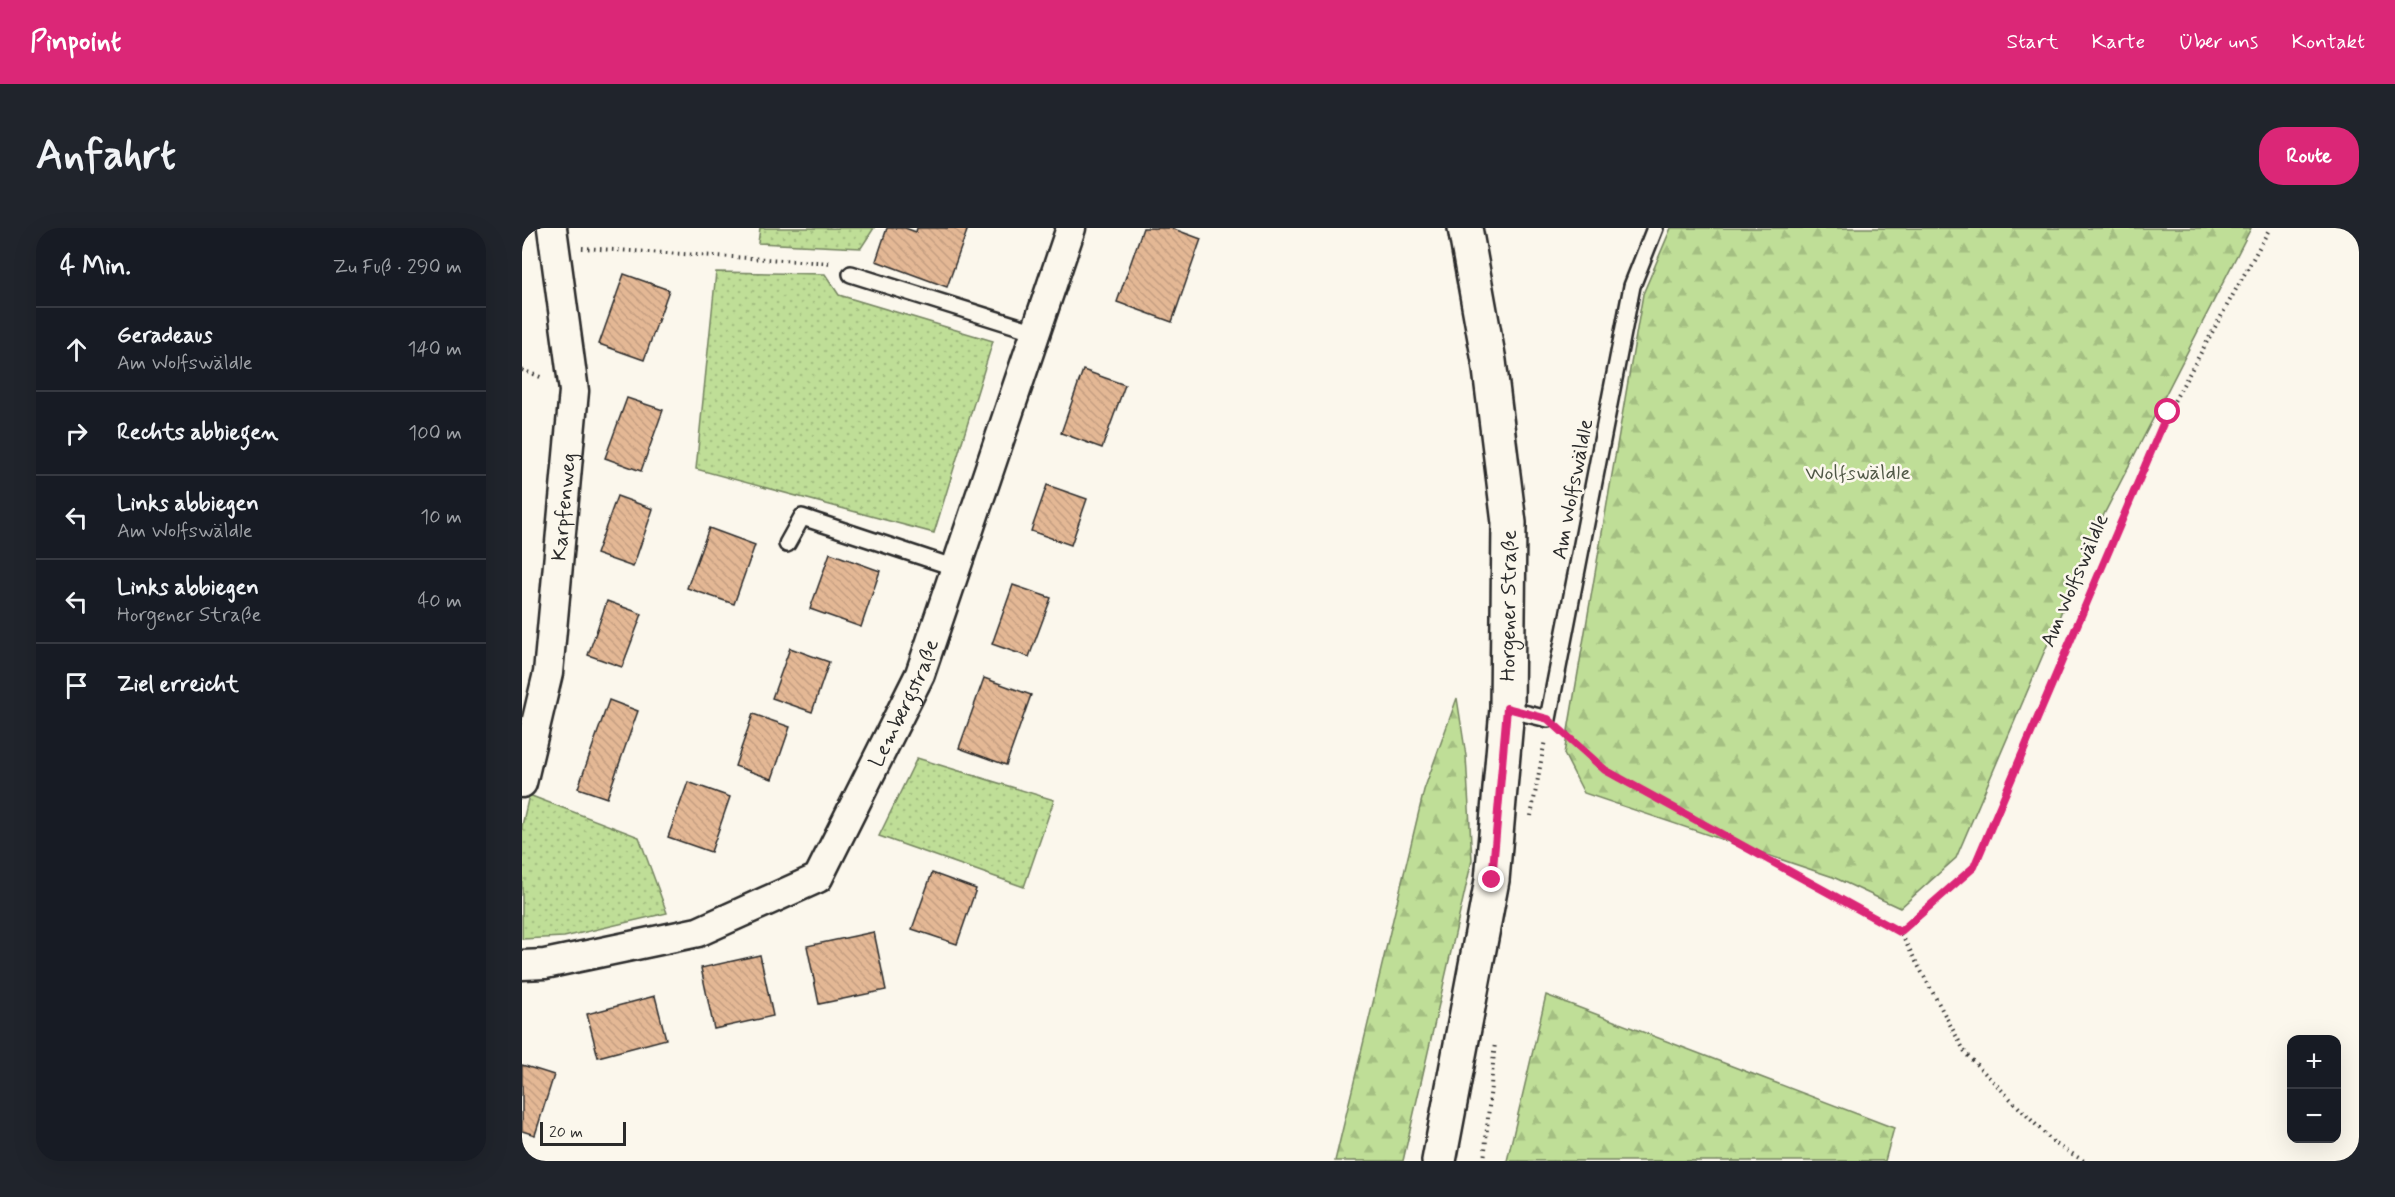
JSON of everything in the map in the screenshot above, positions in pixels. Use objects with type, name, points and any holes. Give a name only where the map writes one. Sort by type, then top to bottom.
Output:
[{"type":"street","name":"Lembergstraße","points":[[522,965],[545,964],[698,932],[818,878],[914,688],[1071,228]]},
{"type":"street","name":"Horgener Straße","points":[[1438,1161],[1492,880],[1507,708],[1509,523],[1489,361],[1465,228]]},
{"type":"street","name":"Karpfenweg","points":[[522,783],[548,674],[574,391],[553,237]]},
{"type":"lane","name":"Am Wolfswäldle","points":[[1548,719],[1632,286],[1655,228]]},
{"type":"lane","points":[[851,274],[1036,332]]},
{"type":"lane","points":[[786,544],[802,517],[956,567]]},
{"type":"lane","points":[[1507,708],[1548,719]]},
{"type":"path","name":"Am Wolfswäldle","points":[[1900,932],[1974,867],[2168,412],[2270,228]]},
{"type":"path","points":[[553,237],[836,263],[851,274]]},
{"type":"path","points":[[1548,719],[1605,770],[1900,932],[1966,1054],[2054,1143],[2084,1161]]},
{"type":"green space","points":[[760,228],[874,228],[861,248],[758,243]]},
{"type":"green space","name":"Wolfswäldle","points":[[1671,228],[2251,228],[2099,524],[1956,858],[1900,908],[1833,877],[1584,793],[1564,754],[1643,294]]},
{"type":"green space","points":[[716,272],[825,274],[839,295],[993,341],[934,533],[696,469]]},
{"type":"green space","points":[[1457,698],[1466,756],[1472,860],[1403,1161],[1335,1161],[1424,790]]},
{"type":"green space","points":[[917,758],[1054,800],[1024,887],[879,836]]},
{"type":"green space","points":[[529,795],[639,837],[667,913],[564,937],[522,939],[522,826]]},
{"type":"green space","points":[[1546,995],[1894,1128],[1885,1161],[1507,1161]]},
{"type":"building","points":[[887,228],[905,228],[916,232],[917,228],[968,228],[947,287],[876,261]]},
{"type":"building","points":[[1143,228],[1171,228],[1201,239],[1172,322],[1117,302]]},
{"type":"building","points":[[624,274],[669,290],[644,360],[599,344]]},
{"type":"building","points":[[1083,370],[1125,385],[1102,448],[1061,433]]},
{"type":"building","points":[[627,398],[663,410],[641,471],[605,458]]},
{"type":"building","points":[[1047,485],[1087,499],[1071,545],[1031,531]]},
{"type":"building","points":[[617,496],[653,509],[633,567],[596,554]]},
{"type":"building","points":[[709,528],[755,545],[734,604],[687,588]]},
{"type":"building","points":[[830,553],[880,571],[861,627],[810,609]]},
{"type":"building","points":[[1013,585],[1051,598],[1029,657],[992,644]]},
{"type":"building","points":[[607,601],[642,614],[622,667],[588,655]]},
{"type":"building","points":[[790,648],[829,662],[812,712],[772,698]]},
{"type":"building","points":[[984,678],[1031,695],[1006,765],[959,748]]},
{"type":"building","points":[[609,700],[638,711],[607,798],[578,788]]},
{"type":"building","points":[[753,714],[790,727],[772,779],[735,766]]},
{"type":"building","points":[[688,782],[730,797],[711,852],[668,837]]},
{"type":"building","points":[[932,873],[976,889],[957,944],[912,929]]},
{"type":"building","points":[[874,932],[886,990],[819,1004],[807,946]]},
{"type":"building","points":[[760,955],[773,1016],[714,1029],[701,968]]},
{"type":"building","points":[[655,996],[666,1039],[598,1057],[587,1014]]},
{"type":"building","points":[[522,1065],[554,1075],[535,1135],[522,1131]]},
{"type":"route","points":[[1492,880],[1507,708],[1548,719],[1605,770],[1900,932],[1974,867],[2168,412]]}]
